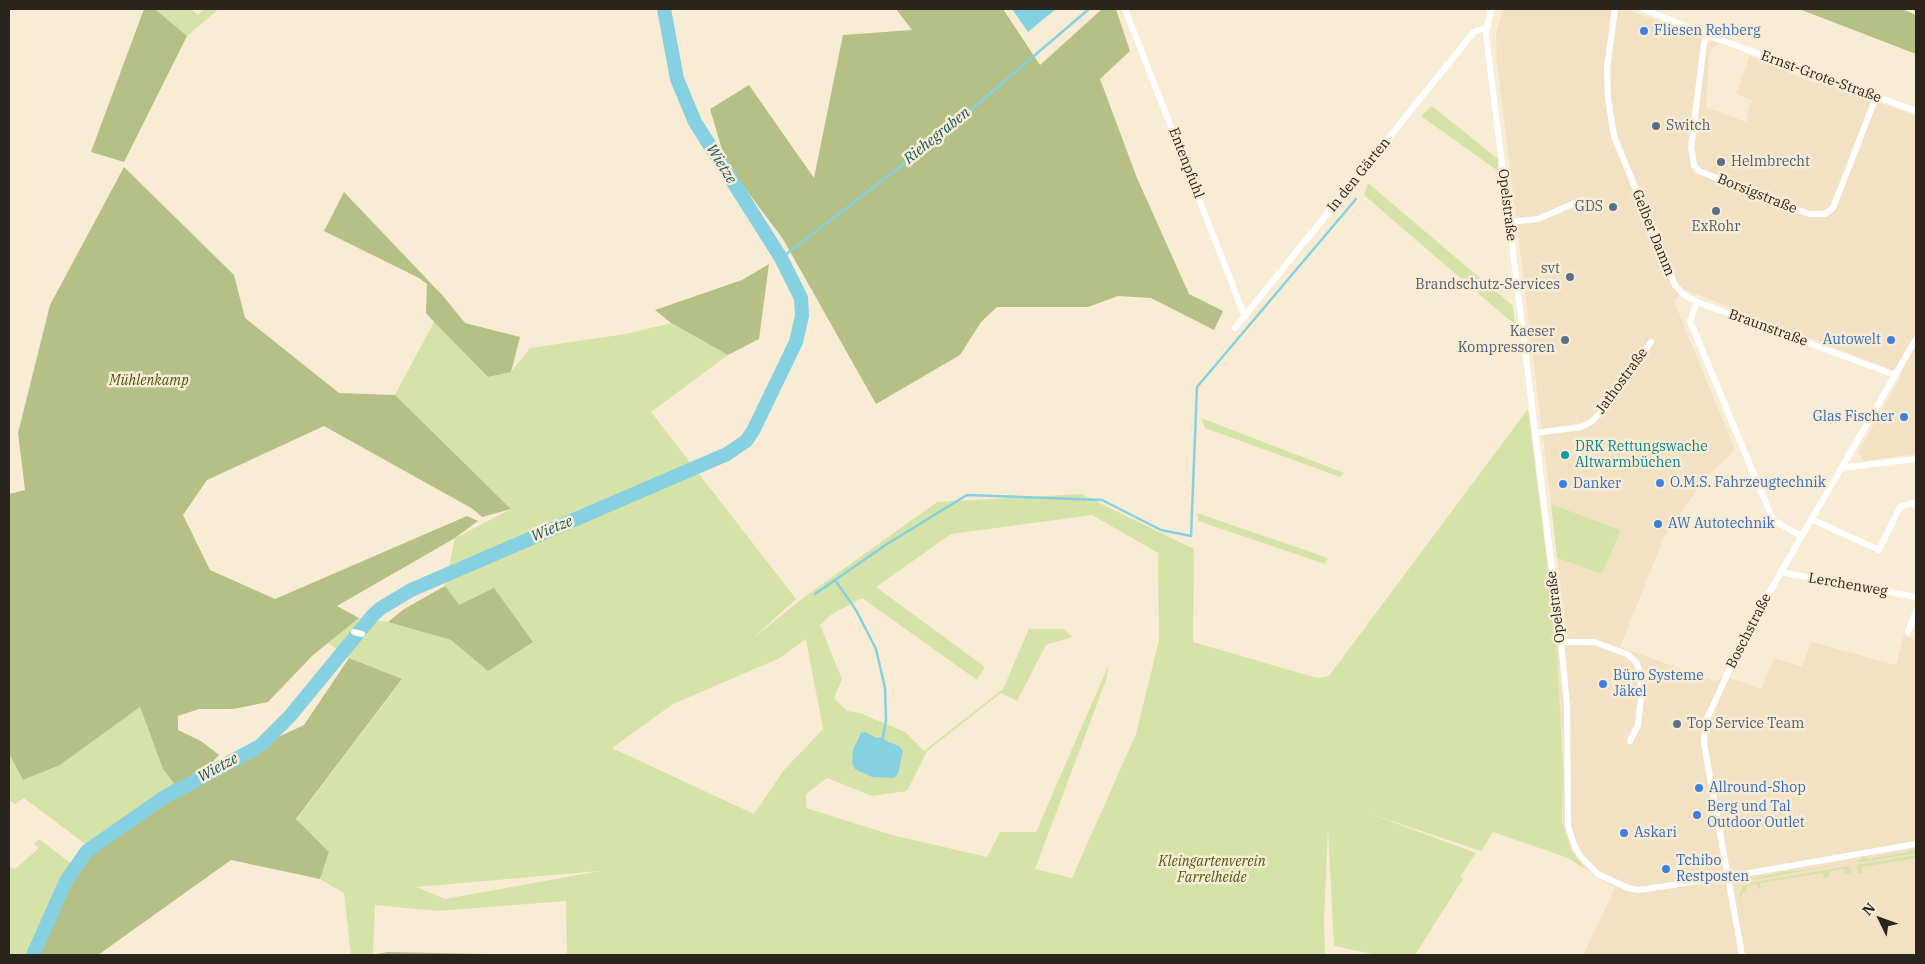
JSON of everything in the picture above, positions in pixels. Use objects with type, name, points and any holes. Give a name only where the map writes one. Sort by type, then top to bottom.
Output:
[{"type":"street","name":"Entenpfuhl","points":[[1125,9],[1245,317]]},
{"type":"street","name":"Opelstraße","points":[[1491,9],[1487,27],[1567,705],[1568,826],[1570,837],[1580,857],[1598,874],[1628,888],[1639,890],[1916,844]]},
{"type":"street","name":"Gelber Damm","points":[[1615,9],[1608,68],[1608,99],[1614,136],[1675,285],[1683,294],[1697,302]]},
{"type":"street","name":"Ernst-Grote-Straße","points":[[1643,9],[1708,35],[1916,111]]},
{"type":"street","name":"In den Gärten","points":[[1235,328],[1474,32],[1487,27]]},
{"type":"street","name":"Borsigstraße","points":[[1708,35],[1704,44],[1691,147],[1694,166],[1699,171],[1809,214],[1824,214],[1833,208],[1876,97]]},
{"type":"street","points":[[1509,222],[1538,219],[1582,200]]},
{"type":"street","name":"Braunstraße","points":[[1697,302],[1895,375]]},
{"type":"street","points":[[1697,302],[1690,321],[1774,520],[1801,536]]},
{"type":"street","name":"Boschstraße","points":[[1742,955],[1704,744],[1705,724],[1748,628],[1916,339]]},
{"type":"street","name":"Jathostraße","points":[[1535,433],[1581,427],[1591,422],[1600,413],[1651,342]]},
{"type":"street","points":[[1841,468],[1916,459]]},
{"type":"street","points":[[1811,519],[1879,550],[1900,507],[1911,503],[1916,504]]},
{"type":"street","name":"Lerchenweg","points":[[1780,572],[1916,597]]},
{"type":"street","points":[[1908,632],[1916,611]]},
{"type":"street","points":[[1561,642],[1594,642],[1627,654],[1636,662],[1641,674],[1641,698],[1638,725],[1630,741]]},
{"type":"shaded area","points":[[1503,9],[1625,9],[1722,45],[1714,46],[1709,55],[1706,107],[1746,122],[1752,100],[1736,94],[1749,58],[1748,55],[1812,82],[1829,84],[1916,116],[1916,454],[1864,461],[1858,452],[1902,374],[1686,290],[1674,301],[1735,450],[1705,479],[1664,537],[1620,647],[1715,681],[1726,676],[1761,689],[1774,658],[1802,667],[1811,642],[1896,665],[1904,635],[1916,640],[1916,955],[1583,955],[1615,888],[1585,869],[1571,850],[1563,831],[1556,634],[1567,636],[1557,558],[1602,574],[1621,530],[1551,504],[1497,62],[1496,33]]},
{"type":"green space","points":[[144,9],[155,9],[187,36],[124,162],[91,152]]},
{"type":"green space","points":[[155,9],[191,9],[198,15],[203,9],[219,9],[187,36]]},
{"type":"green space","points":[[896,9],[1003,9],[1040,65],[1102,9],[1116,9],[1130,51],[1100,79],[1137,178],[1189,294],[1223,311],[1214,330],[1151,298],[1118,296],[1088,307],[997,307],[981,322],[960,355],[876,404],[783,239],[726,163],[710,109],[749,85],[814,178],[843,35],[912,30]]},
{"type":"green space","points":[[1799,9],[1902,9],[1916,15],[1916,54]]},
{"type":"green space","points":[[1432,106],[1498,159],[1498,171],[1421,116]]},
{"type":"green space","name":"Mühlenkamp","points":[[124,167],[234,275],[245,318],[339,393],[395,395],[511,509],[482,517],[473,509],[324,426],[207,480],[183,515],[210,570],[275,599],[467,516],[478,521],[455,538],[337,606],[359,618],[313,655],[268,702],[233,709],[199,709],[178,716],[178,730],[201,741],[219,755],[203,772],[304,725],[349,658],[402,679],[296,819],[329,852],[320,879],[231,860],[98,955],[30,955],[74,863],[86,858],[90,853],[88,846],[174,783],[163,769],[140,707],[60,765],[23,780],[9,754],[9,494],[25,490],[18,433],[50,305]]},
{"type":"green space","points":[[1368,183],[1513,306],[1515,325],[1364,195]]},
{"type":"green space","points":[[344,192],[443,296],[465,323],[520,337],[511,372],[488,377],[434,322],[426,313],[427,284],[419,278],[324,231]]},
{"type":"green space","points":[[769,264],[759,339],[728,355],[671,323],[655,310],[742,280]]},
{"type":"green space","name":"Kleingartenverein Farrelheide","points":[[434,322],[488,377],[511,372],[530,348],[626,334],[671,323],[728,355],[651,412],[796,599],[752,639],[807,595],[937,502],[1081,494],[1194,549],[1193,642],[1317,678],[1329,676],[1528,409],[1556,634],[1563,772],[1562,822],[1571,850],[1585,869],[1568,858],[1493,832],[1481,851],[1368,813],[1476,853],[1460,877],[1463,879],[1415,955],[1378,955],[1334,946],[1328,829],[1324,920],[1325,955],[567,955],[566,901],[437,911],[375,905],[373,955],[351,955],[344,893],[320,879],[329,852],[296,820],[402,680],[349,658],[328,643],[359,618],[388,622],[451,640],[488,671],[458,605],[445,586],[455,538],[511,509],[395,395]],"holes":[[[1092,515],[1158,553],[1159,640],[1136,734],[1072,878],[1035,869],[1106,680],[1109,664],[1036,832],[1000,832],[987,857],[892,835],[806,808],[806,794],[827,778],[872,796],[907,791],[927,751],[1001,693],[1017,701],[1046,645],[1072,637],[1064,629],[1029,629],[1003,689],[924,751],[905,732],[860,713],[847,711],[834,698],[842,679],[820,625],[832,614],[862,598],[977,680],[985,667],[876,587],[951,534]],[[806,639],[823,729],[784,770],[754,814],[612,748],[673,704],[780,658]],[[600,871],[445,899],[417,887]]]},
{"type":"green space","points":[[1201,418],[1344,473],[1340,477],[1205,428]]},
{"type":"green space","points":[[1551,504],[1621,530],[1602,574],[1557,558]]},
{"type":"green space","points":[[1197,513],[1328,558],[1325,564],[1198,521]]},
{"type":"green space","points":[[445,586],[459,605],[494,588],[533,642],[488,671],[451,640],[388,622],[404,609]]},
{"type":"green space","points":[[140,707],[163,769],[175,783],[88,846],[24,798],[15,804],[9,800],[9,754],[23,780],[60,765]]},
{"type":"green space","points":[[39,839],[73,865],[30,955],[9,955],[9,867],[15,869],[39,848],[34,844]]},
{"type":"green space","points":[[1908,850],[1916,850],[1916,853],[1857,863],[1861,858],[1866,857],[1868,859],[1908,852]]},
{"type":"green space","points":[[1916,855],[1916,858],[1862,867],[1862,873],[1858,873],[1857,865]]},
{"type":"green space","points":[[1848,863],[1752,879],[1791,870],[1796,871]]},
{"type":"green space","points":[[1850,866],[1851,873],[1845,874],[1844,869],[1829,871],[1829,877],[1824,878],[1823,873],[1760,883],[1761,889],[1758,889],[1757,884],[1746,886],[1747,891],[1740,898],[1749,955],[1739,895],[1743,887],[1749,883]]},
{"type":"green space","points":[[388,952],[538,955],[370,955]]},
{"type":"water","points":[[1012,9],[1056,9],[1028,32]]},
{"type":"water","points":[[865,732],[877,738],[883,737],[886,741],[899,746],[903,751],[898,774],[894,778],[872,777],[855,769],[852,763],[853,750],[861,733]]},
{"type":"waterway","name":"Wietze","points":[[33,955],[66,881],[87,851],[163,798],[260,746],[290,716],[373,615],[381,608],[411,590],[727,454],[746,441],[753,431],[796,342],[802,316],[801,298],[781,258],[695,122],[677,79],[664,9]]},
{"type":"waterway","name":"Riehegraben","points":[[781,258],[939,137],[1089,9]]},
{"type":"waterway","points":[[815,594],[887,544],[967,495],[1102,500],[1161,530],[1191,536],[1197,387],[1356,199]]},
{"type":"waterway","points":[[835,580],[856,610],[876,649],[885,688],[886,720],[883,737]]},
{"type":"place","name":"Fliesen Rehberg","points":[[1644,31]]},
{"type":"place","name":"Switch","points":[[1656,126]]},
{"type":"place","name":"Helmbrecht","points":[[1721,162]]},
{"type":"place","name":"GDS","points":[[1613,207]]},
{"type":"place","name":"ExRohr","points":[[1716,211]]},
{"type":"place","name":"svt Brandschutz-Services","points":[[1570,277]]},
{"type":"place","name":"Kaeser Kompressoren","points":[[1565,340]]},
{"type":"place","name":"Autowelt","points":[[1891,340]]},
{"type":"place","name":"Glas Fischer","points":[[1904,417]]},
{"type":"place","name":"DRK Rettungswache Altwarmbüchen","points":[[1565,455]]},
{"type":"place","name":"O.M.S. Fahrzeugtechnik","points":[[1660,483]]},
{"type":"place","name":"Danker","points":[[1563,484]]},
{"type":"place","name":"AW Autotechnik","points":[[1658,524]]},
{"type":"place","name":"Büro Systeme Jäkel","points":[[1603,684]]},
{"type":"place","name":"Top Service Team","points":[[1677,724]]},
{"type":"place","name":"Allround-Shop","points":[[1699,788]]},
{"type":"place","name":"Berg und Tal Outdoor Outlet","points":[[1697,815]]},
{"type":"place","name":"Askari","points":[[1624,833]]},
{"type":"place","name":"Tchibo Restposten","points":[[1666,869]]}]
